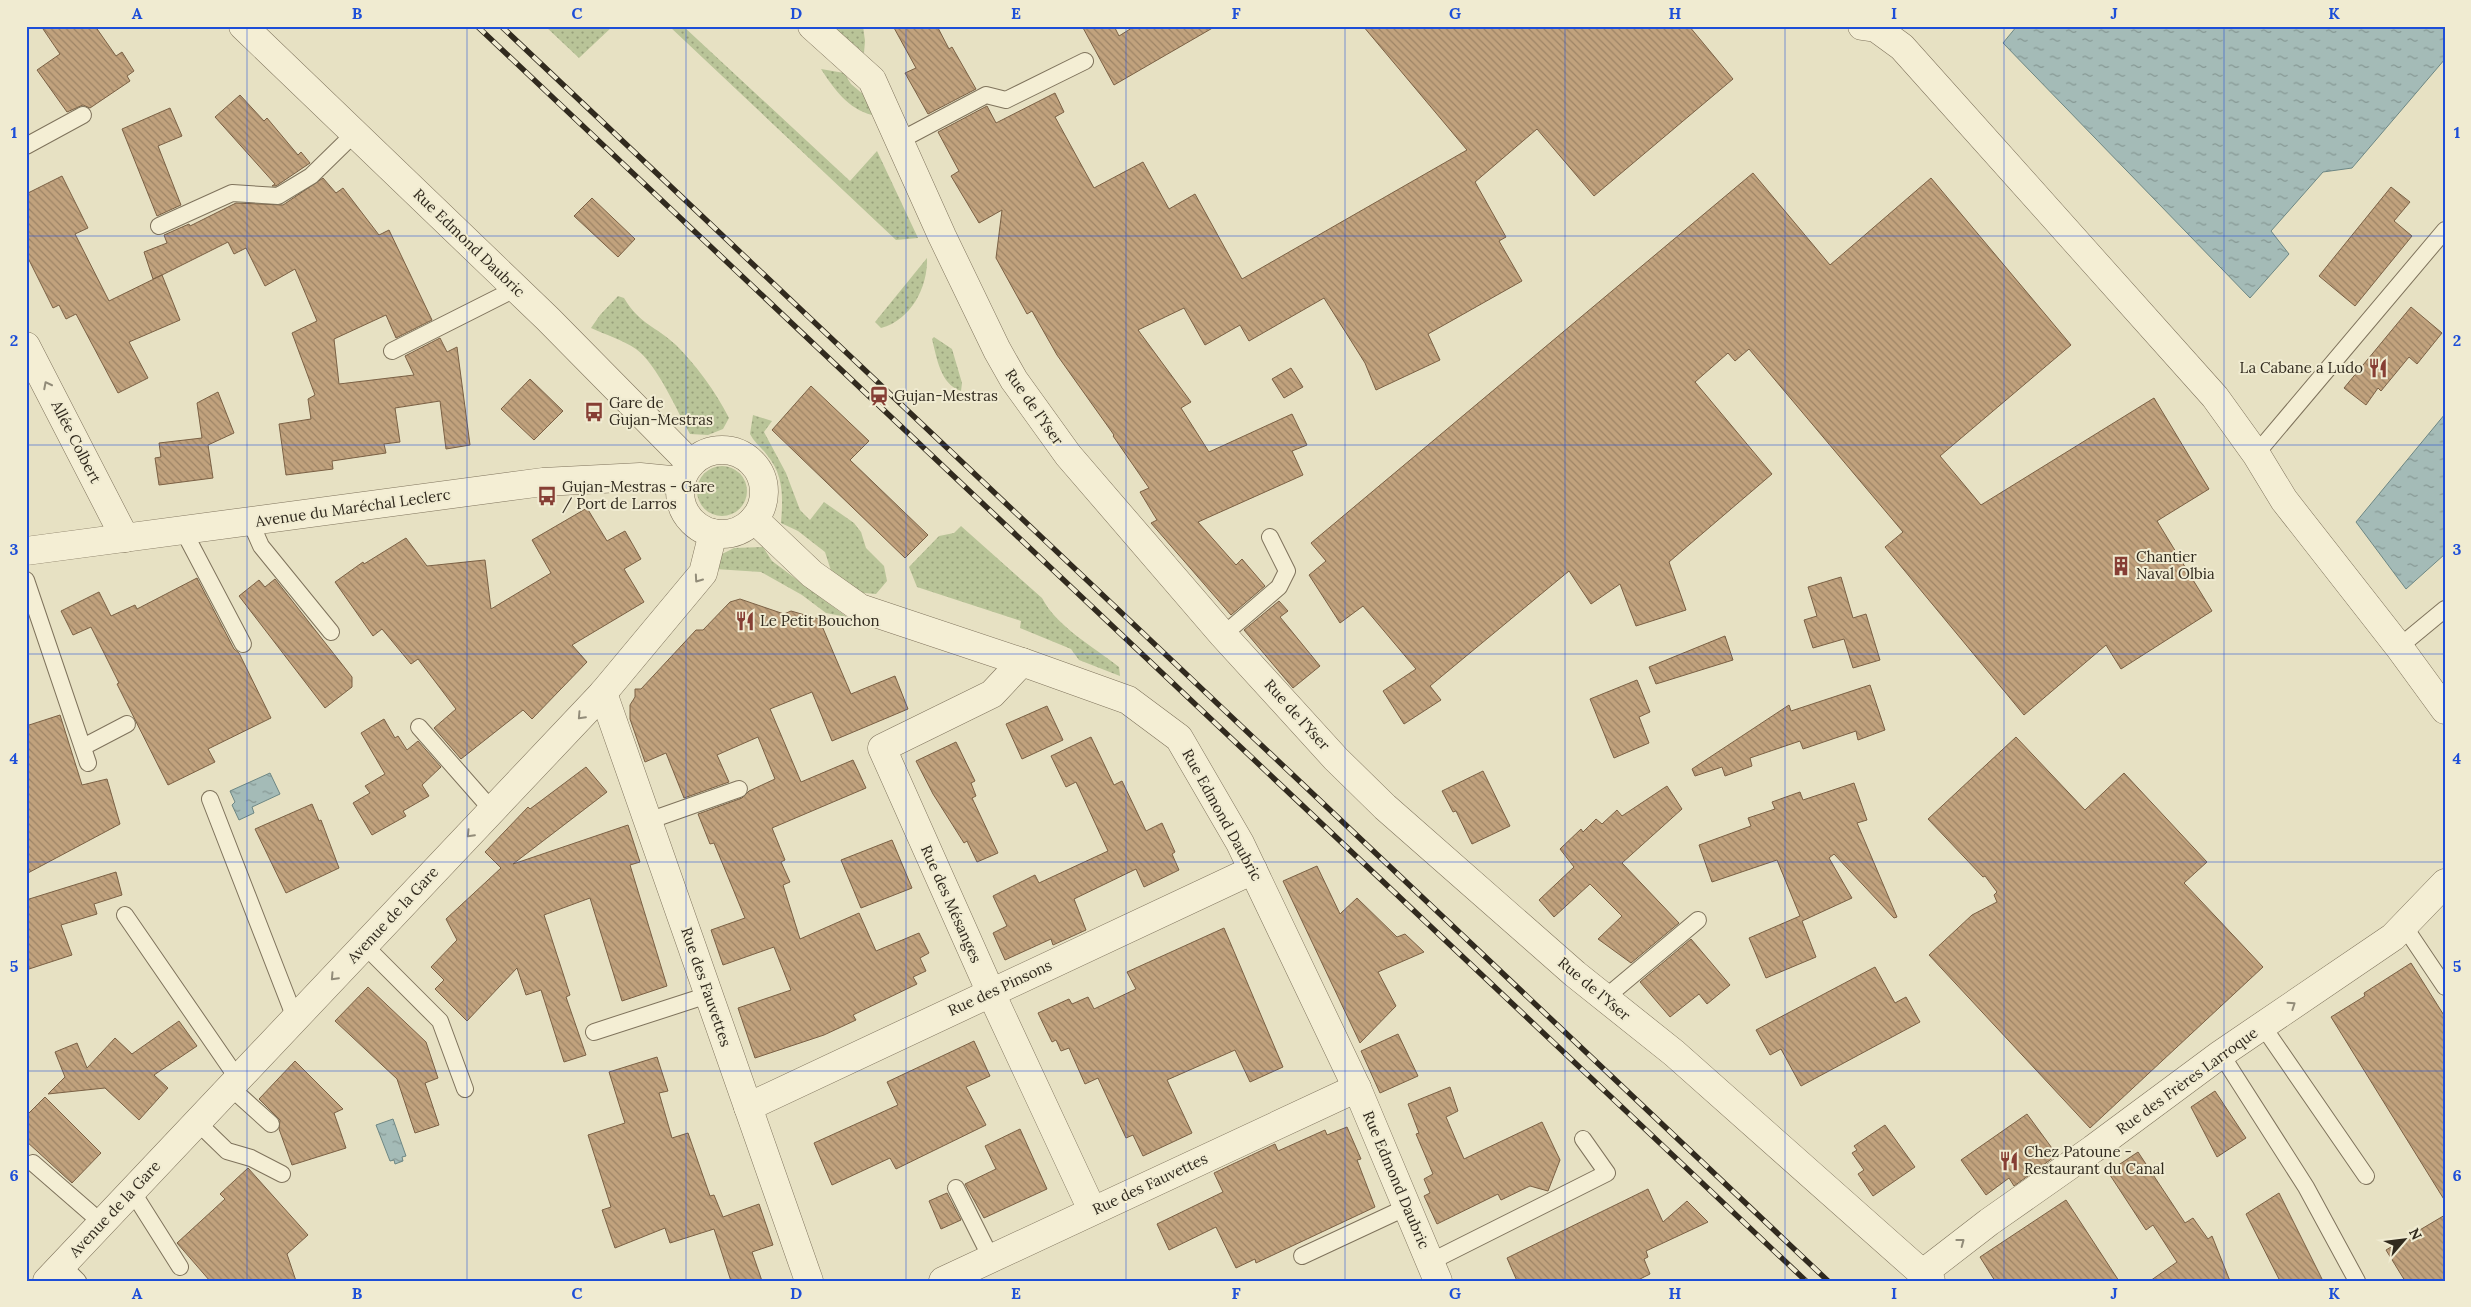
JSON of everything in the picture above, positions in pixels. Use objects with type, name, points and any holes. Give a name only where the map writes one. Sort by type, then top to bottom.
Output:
[{"type":"street","name":"Rue Edmond Daubric","points":[[243,26],[517,288],[685,472]]},
{"type":"street","name":"Rue de l'Yser","points":[[812,26],[872,80],[971,297],[1014,380],[1068,455],[1223,635],[1336,758],[1469,883],[1605,998],[1674,1053],[1927,1277]]},
{"type":"street","points":[[1872,27],[1902,47],[2215,397],[2256,454],[2284,500],[2399,647],[2445,710]]},
{"type":"street","name":"Allée Colbert","points":[[26,346],[125,538]]},
{"type":"street","points":[[722,449],[744,456],[754,464],[760,474],[764,497],[754,519],[736,532],[713,533],[700,528],[686,514],[680,495],[685,472],[705,453],[722,449]]},
{"type":"street","name":"Avenue du Maréchal Leclerc","points":[[26,551],[543,482],[640,477],[685,472]]},
{"type":"street","name":"Rue Edmond Daubric","points":[[754,519],[812,574],[860,608],[1022,662],[1128,700],[1180,738],[1240,843],[1357,1088],[1434,1272]]},
{"type":"street","name":"Avenue de la Gare","points":[[63,1276],[102,1223],[603,693],[703,573],[713,533]]},
{"type":"street","name":"Rue des Mésanges","points":[[1022,662],[992,694],[882,748],[991,993],[1092,1210]]},
{"type":"street","name":"Rue des Fauvettes","points":[[603,693],[809,1281]]},
{"type":"street","name":"Rue des Pinsons","points":[[748,1107],[1253,870]]},
{"type":"street","name":"Rue des Frères Larroque","points":[[1927,1277],[1989,1222],[2093,1149],[2220,1054],[2393,937],[2445,884]]},
{"type":"street","name":"Rue des Fauvettes","points":[[943,1281],[1357,1088]]},
{"type":"lane","points":[[900,141],[986,95],[1006,100],[1085,61]]},
{"type":"lane","points":[[26,146],[83,115]]},
{"type":"lane","points":[[159,226],[232,193],[278,196],[311,176],[355,133]]},
{"type":"lane","points":[[2256,454],[2445,230]]},
{"type":"lane","points":[[392,352],[517,288]]},
{"type":"lane","points":[[250,521],[261,546],[331,632]]},
{"type":"lane","points":[[183,530],[243,644]]},
{"type":"lane","points":[[1223,635],[1279,587],[1287,571],[1270,537]]},
{"type":"lane","points":[[26,580],[88,762]]},
{"type":"lane","points":[[2399,647],[2445,609]]},
{"type":"lane","points":[[83,747],[127,724]]},
{"type":"lane","points":[[419,726],[492,810]]},
{"type":"lane","points":[[648,821],[739,789]]},
{"type":"lane","points":[[210,798],[295,1018]]},
{"type":"lane","points":[[125,915],[234,1083],[271,1124]]},
{"type":"lane","points":[[1605,998],[1698,920]]},
{"type":"lane","points":[[2404,926],[2445,987]]},
{"type":"lane","points":[[364,945],[440,1021],[465,1089]]},
{"type":"lane","points":[[594,1032],[708,995]]},
{"type":"lane","points":[[2262,1026],[2366,1176]]},
{"type":"lane","points":[[2220,1054],[2306,1187],[2357,1281]]},
{"type":"lane","points":[[197,1122],[227,1151],[251,1158],[282,1174]]},
{"type":"lane","points":[[1434,1272],[1607,1173],[1583,1139]]},
{"type":"lane","points":[[34,1162],[102,1223]]},
{"type":"lane","points":[[956,1188],[991,1258]]},
{"type":"lane","points":[[132,1191],[180,1267]]},
{"type":"lane","points":[[1302,1256],[1407,1207]]},
{"type":"green space","points":[[545,26],[613,26],[579,58]]},
{"type":"green space","points":[[669,26],[683,26],[850,181],[877,151],[918,238],[896,240]]},
{"type":"green space","points":[[832,26],[863,26],[864,53]]},
{"type":"green space","points":[[821,69],[844,73],[851,84],[864,95],[872,115],[856,108],[842,97]]},
{"type":"green space","points":[[927,258],[927,269],[916,301],[901,318],[881,328],[875,322]]},
{"type":"green space","points":[[618,296],[624,298],[642,320],[676,345],[698,370],[718,398],[729,418],[723,429],[708,435],[690,434],[659,376],[644,356],[626,343],[591,328],[600,315]]},
{"type":"green space","points":[[934,337],[952,349],[962,383],[961,391],[948,383],[944,376],[932,339]]},
{"type":"green space","points":[[753,415],[772,421],[764,432],[786,473],[800,510],[810,520],[824,502],[854,523],[861,532],[866,548],[884,566],[887,581],[876,594],[853,592],[833,577],[825,552],[798,531],[781,523],[782,496],[777,471],[765,452],[750,434]]},
{"type":"green space","points":[[717,466],[727,466],[740,473],[747,486],[747,496],[740,509],[727,516],[717,516],[708,512],[701,505],[697,496],[697,486],[701,477],[708,470]]},
{"type":"green space","points":[[961,526],[1042,598],[1066,627],[1119,667],[1120,676],[1079,660],[1071,649],[1020,628],[1021,621],[917,587],[909,567],[939,536],[954,533]]},
{"type":"green space","points":[[763,547],[772,561],[847,617],[826,613],[802,595],[761,572],[715,569],[722,554],[734,548]]},
{"type":"water","points":[[2017,26],[2445,26],[2445,59],[2352,168],[2323,172],[2271,231],[2289,254],[2250,298],[2003,43]]},
{"type":"water","points":[[2445,414],[2445,554],[2406,589],[2356,522]]},
{"type":"water","points":[[270,773],[280,794],[252,807],[254,813],[239,820],[232,805],[235,802],[230,791]]},
{"type":"water","points":[[393,1119],[406,1156],[402,1157],[403,1161],[395,1164],[394,1160],[390,1161],[376,1125]]},
{"type":"building","points":[[41,26],[95,26],[116,56],[122,52],[134,71],[127,76],[130,81],[90,108],[83,105],[67,112],[37,70],[60,54]]},
{"type":"building","points":[[893,26],[937,26],[949,49],[952,47],[976,89],[928,114],[905,73],[916,68]]},
{"type":"building","points":[[1082,26],[1114,26],[1119,36],[1135,26],[1216,26],[1114,85]]},
{"type":"building","points":[[1363,26],[1689,26],[1733,79],[1594,196],[1537,129],[1475,182],[1506,237],[1499,241],[1522,281],[1428,334],[1440,360],[1376,390],[1365,363],[1324,298],[1249,341],[1240,325],[1205,345],[1184,308],[1138,330],[1191,402],[1181,408],[1209,452],[1292,414],[1307,445],[1292,451],[1303,475],[1198,522],[1236,565],[1242,559],[1265,586],[1231,615],[1151,523],[1157,520],[1140,492],[1149,488],[1057,355],[1032,311],[1027,314],[996,258],[1002,210],[979,223],[951,176],[959,171],[938,132],[987,106],[996,123],[1055,93],[1064,112],[1055,117],[1094,188],[1143,162],[1169,209],[1195,194],[1242,279],[1467,150]]},
{"type":"building","points":[[240,95],[264,121],[267,118],[298,155],[301,152],[310,163],[276,186],[272,186],[275,184],[215,117]]},
{"type":"building","points":[[170,108],[182,136],[158,146],[181,205],[157,216],[122,129]]},
{"type":"building","points":[[1753,173],[1830,265],[1931,178],[2071,345],[1940,456],[1981,505],[2154,398],[2209,489],[2157,521],[2212,611],[2121,669],[2106,645],[2024,715],[1885,547],[1903,532],[1749,349],[1735,361],[1728,353],[1695,382],[1772,474],[1669,562],[1686,610],[1636,626],[1620,584],[1591,604],[1569,571],[1430,686],[1441,700],[1404,724],[1383,691],[1416,669],[1363,606],[1340,623],[1309,575],[1326,561],[1311,543]]},
{"type":"building","points":[[62,176],[88,228],[75,234],[109,301],[162,275],[180,320],[129,342],[148,378],[118,393],[76,314],[66,319],[59,305],[53,308],[26,254],[26,194]]},
{"type":"building","points":[[323,178],[336,193],[343,188],[379,235],[389,230],[432,320],[396,338],[386,315],[334,339],[339,384],[414,375],[405,356],[440,338],[447,352],[457,347],[470,445],[446,449],[440,401],[395,408],[400,442],[384,444],[386,453],[332,461],[333,469],[286,475],[279,424],[311,419],[308,399],[315,395],[292,333],[317,321],[295,269],[265,286],[246,248],[234,254],[228,242],[153,279],[144,252],[167,243],[164,235],[189,224],[190,226],[236,203],[283,205]]},
{"type":"building","points":[[2391,187],[2410,202],[2394,221],[2412,236],[2355,306],[2319,276]]},
{"type":"building","points":[[592,198],[635,239],[618,257],[574,216]]},
{"type":"building","points":[[2411,307],[2442,333],[2417,364],[2409,357],[2381,391],[2378,388],[2366,405],[2344,388]]},
{"type":"building","points":[[1291,368],[1303,387],[1284,398],[1272,379]]},
{"type":"building","points":[[530,379],[563,411],[534,440],[501,409]]},
{"type":"building","points":[[811,386],[869,441],[850,460],[928,535],[905,558],[772,430]]},
{"type":"building","points":[[218,392],[234,433],[208,445],[213,478],[159,485],[155,458],[161,457],[159,443],[202,438],[197,403]]},
{"type":"building","points":[[587,508],[607,541],[625,531],[641,559],[624,569],[644,602],[572,645],[587,662],[532,719],[523,710],[461,759],[434,728],[456,709],[418,659],[411,664],[382,629],[373,636],[335,582],[363,562],[364,564],[406,538],[427,566],[485,560],[491,609],[551,573],[532,540]]},
{"type":"building","points":[[1841,577],[1853,618],[1866,614],[1880,660],[1853,668],[1844,639],[1813,648],[1804,620],[1817,616],[1808,587]]},
{"type":"building","points":[[197,578],[234,649],[239,653],[271,718],[208,749],[215,762],[168,785],[117,684],[119,683],[91,627],[73,635],[61,611],[99,592],[111,616],[135,605],[137,609]]},
{"type":"building","points":[[275,579],[352,677],[352,687],[325,708],[239,596],[259,580],[265,587]]},
{"type":"building","points":[[740,599],[784,614],[791,611],[819,619],[851,694],[895,676],[908,709],[832,741],[812,692],[770,709],[801,782],[853,760],[866,788],[772,828],[785,860],[781,862],[790,882],[783,885],[800,939],[859,913],[876,951],[919,933],[929,953],[920,958],[926,971],[913,977],[917,984],[853,1015],[856,1020],[824,1035],[755,1058],[738,1008],[791,990],[774,947],[723,965],[711,930],[745,918],[714,843],[710,844],[698,814],[742,798],[749,791],[775,779],[758,737],[717,755],[729,782],[684,798],[666,753],[645,762],[630,719],[630,705],[635,697],[635,689],[641,689],[696,630],[703,630],[730,602]]},
{"type":"building","points":[[1279,601],[1288,611],[1280,617],[1320,666],[1293,688],[1244,630]]},
{"type":"building","points":[[1725,636],[1733,660],[1656,684],[1649,667]]},
{"type":"building","points":[[1637,680],[1650,712],[1639,717],[1649,743],[1614,758],[1590,699]]},
{"type":"building","points":[[1870,685],[1885,730],[1858,740],[1856,731],[1803,749],[1800,741],[1750,758],[1752,766],[1725,776],[1722,767],[1695,776],[1692,769],[1789,705],[1791,711]]},
{"type":"building","points":[[1047,706],[1063,740],[1022,759],[1006,724]]},
{"type":"building","points":[[60,715],[82,785],[107,779],[120,824],[26,874],[26,726]]},
{"type":"building","points":[[384,719],[395,738],[398,736],[407,750],[418,741],[441,767],[422,785],[429,796],[403,811],[406,816],[372,835],[353,803],[370,793],[365,786],[385,774],[361,733]]},
{"type":"building","points":[[1091,737],[1114,785],[1122,781],[1146,831],[1162,823],[1175,852],[1172,854],[1179,870],[1144,887],[1136,869],[1074,899],[1086,930],[1053,945],[1051,939],[1005,960],[993,933],[1007,926],[993,896],[1035,875],[1039,883],[1108,851],[1076,782],[1066,787],[1051,756]]},
{"type":"building","points":[[2016,737],[2085,810],[2124,773],[2207,862],[2184,883],[2263,967],[2090,1128],[1929,955],[1972,915],[1997,902],[1994,895],[1997,892],[1985,876],[1983,877],[1928,819]]},
{"type":"building","points":[[956,742],[975,781],[971,783],[976,796],[972,798],[998,853],[977,862],[967,841],[964,843],[933,794],[916,761]]},
{"type":"building","points":[[586,767],[607,792],[513,864],[628,825],[640,862],[630,865],[667,986],[622,1001],[590,898],[544,915],[570,995],[566,997],[586,1055],[564,1062],[541,990],[526,995],[517,968],[467,1021],[435,989],[444,980],[431,967],[457,940],[446,919],[501,868],[485,852],[528,807],[530,809]]},
{"type":"building","points":[[1483,771],[1510,826],[1472,844],[1456,811],[1453,812],[1442,791]]},
{"type":"building","points":[[1854,783],[1867,820],[1857,823],[1897,917],[1894,918],[1834,854],[1829,858],[1852,898],[1802,921],[1816,957],[1766,978],[1749,938],[1800,916],[1777,860],[1712,882],[1699,845],[1751,826],[1748,818],[1775,809],[1772,802],[1800,792],[1803,800]]},
{"type":"building","points":[[1667,786],[1682,809],[1622,863],[1679,923],[1631,963],[1598,939],[1622,916],[1590,884],[1554,917],[1539,900],[1574,867],[1560,849],[1581,829],[1583,832],[1596,819],[1602,824],[1617,810],[1622,816]]},
{"type":"building","points":[[312,804],[319,821],[321,820],[339,868],[286,893],[255,829]]},
{"type":"building","points":[[892,840],[912,888],[861,908],[841,860]]},
{"type":"building","points":[[1317,866],[1340,914],[1357,898],[1397,937],[1405,934],[1424,952],[1378,972],[1396,1006],[1360,1043],[1283,881]]},
{"type":"building","points":[[116,872],[122,895],[94,904],[97,914],[61,925],[72,955],[26,970],[26,900]]},
{"type":"building","points":[[1224,928],[1283,1067],[1250,1082],[1235,1050],[1167,1080],[1192,1133],[1143,1156],[1133,1135],[1126,1138],[1098,1078],[1085,1084],[1069,1048],[1061,1051],[1056,1040],[1052,1042],[1038,1013],[1069,999],[1072,1004],[1088,997],[1094,1009],[1136,989],[1127,972]]},
{"type":"building","points":[[1691,939],[1730,985],[1707,1004],[1699,994],[1670,1017],[1640,982]]},
{"type":"building","points":[[2411,963],[2445,1017],[2445,1201],[2331,1017],[2365,996],[2364,993]]},
{"type":"building","points":[[1875,967],[1895,1003],[1906,997],[1920,1022],[1801,1086],[1781,1049],[1770,1055],[1756,1030]]},
{"type":"building","points":[[368,987],[426,1042],[438,1078],[425,1083],[439,1125],[415,1133],[397,1079],[335,1021]]},
{"type":"building","points":[[179,1021],[197,1046],[154,1075],[168,1088],[139,1120],[105,1088],[48,1094],[65,1077],[55,1052],[77,1043],[87,1068],[115,1038],[132,1054]]},
{"type":"building","points":[[1398,1034],[1418,1076],[1380,1093],[1361,1051]]},
{"type":"building","points":[[974,1041],[990,1076],[966,1087],[986,1125],[896,1169],[890,1158],[832,1185],[814,1143],[898,1105],[887,1082]]},
{"type":"building","points":[[657,1057],[668,1091],[659,1093],[672,1138],[688,1133],[710,1196],[714,1195],[723,1217],[759,1204],[773,1245],[752,1252],[762,1281],[731,1281],[714,1229],[670,1243],[665,1228],[615,1248],[602,1210],[611,1207],[588,1135],[625,1123],[609,1072]]},
{"type":"building","points":[[295,1061],[343,1109],[334,1113],[346,1148],[292,1165],[279,1129],[280,1120],[259,1099]]},
{"type":"building","points":[[1450,1087],[1458,1111],[1446,1117],[1464,1159],[1542,1122],[1560,1160],[1548,1191],[1530,1186],[1501,1200],[1498,1194],[1437,1224],[1424,1196],[1430,1193],[1424,1179],[1433,1174],[1416,1134],[1419,1133],[1408,1104]]},
{"type":"building","points":[[2215,1091],[2246,1138],[2217,1157],[2191,1107]]},
{"type":"building","points":[[45,1097],[101,1153],[72,1183],[26,1141],[26,1116]]},
{"type":"building","points":[[2027,1114],[2057,1155],[2014,1186],[2009,1178],[1986,1195],[1961,1160]]},
{"type":"building","points":[[1885,1125],[1915,1167],[1873,1196],[1858,1174],[1864,1170],[1852,1153],[1857,1150],[1854,1146]]},
{"type":"building","points":[[1347,1127],[1361,1159],[1357,1160],[1375,1207],[1256,1263],[1255,1259],[1236,1268],[1216,1227],[1169,1250],[1157,1224],[1223,1192],[1214,1173],[1275,1144],[1278,1151],[1325,1130],[1327,1135]]},
{"type":"building","points":[[1020,1129],[1047,1189],[984,1218],[965,1184],[996,1169],[985,1146]]},
{"type":"building","points":[[2138,1152],[2185,1223],[2193,1218],[2208,1239],[2212,1236],[2230,1281],[2150,1281],[2177,1262],[2153,1225],[2146,1230],[2108,1172]]},
{"type":"building","points":[[248,1168],[308,1235],[287,1254],[296,1281],[210,1281],[177,1243],[225,1199],[220,1194]]},
{"type":"building","points":[[1648,1189],[1663,1222],[1687,1201],[1708,1222],[1646,1251],[1648,1257],[1644,1259],[1650,1274],[1636,1281],[1517,1281],[1507,1258]]},
{"type":"building","points":[[947,1193],[961,1220],[941,1229],[929,1201]]},
{"type":"building","points":[[2279,1193],[2323,1281],[2280,1281],[2246,1214]]},
{"type":"building","points":[[2066,1200],[2119,1281],[1995,1281],[1980,1257]]},
{"type":"building","points":[[2445,1215],[2445,1281],[2405,1281],[2386,1250]]},
{"type":"railway","points":[[477,26],[1806,1281]]},
{"type":"railway","points":[[501,26],[1828,1281]]},
{"type":"place","name":"La Cabane a Ludo","points":[[2378,368]]},
{"type":"place","name":"Gujan-Mestras","points":[[879,396]]},
{"type":"place","name":"Gare de Gujan-Mestras","points":[[594,412]]},
{"type":"place","name":"Gujan-Mestras - Gare / Port de Larros","points":[[547,496]]},
{"type":"place","name":"Chantier Naval Olbia","points":[[2121,566]]},
{"type":"place","name":"Le Petit Bouchon","points":[[745,621]]},
{"type":"place","name":"Chez Patoune - Restaurant du Canal","points":[[2009,1161]]}]
